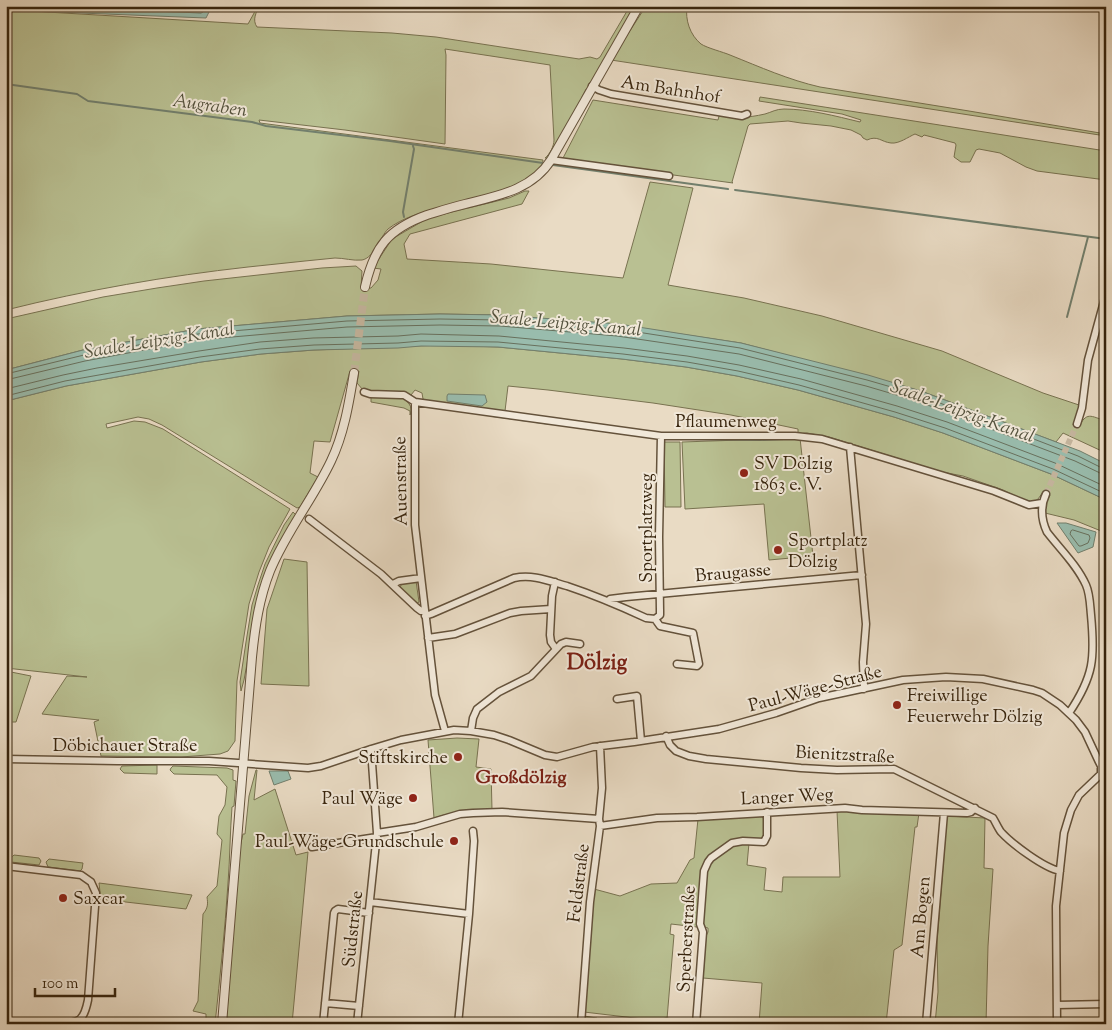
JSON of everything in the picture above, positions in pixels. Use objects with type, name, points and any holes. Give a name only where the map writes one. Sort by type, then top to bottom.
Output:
[{"type":"street","points":[[365,287],[375,256],[384,242],[394,232],[427,215],[516,189],[539,175],[551,160],[638,6]]},
{"type":"street","name":"Am Bahnhof","points":[[592,86],[611,94],[742,116],[747,114]]},
{"type":"street","points":[[551,160],[669,176]]},
{"type":"street","points":[[1077,424],[1082,408],[1088,360],[1106,294]]},
{"type":"street","points":[[222,1024],[252,657],[260,600],[282,545],[319,484],[340,440],[354,373]]},
{"type":"street","points":[[364,392],[370,394],[404,395],[415,402]]},
{"type":"street","name":"Pflaumenweg","points":[[415,402],[662,436],[802,436],[822,439],[994,491],[1029,505],[1042,517]]},
{"type":"street","name":"Auenstraße","points":[[415,402],[415,525],[435,695],[445,731]]},
{"type":"street","name":"Sportplatzweg","points":[[655,620],[660,615],[659,537],[662,436]]},
{"type":"street","points":[[850,447],[866,624],[863,662],[864,689]]},
{"type":"street","points":[[1046,494],[1042,503],[1044,525],[1047,532],[1078,571],[1085,583],[1089,597],[1093,637],[1092,663],[1086,684],[1069,713]]},
{"type":"street","points":[[1029,505],[1042,503]]},
{"type":"street","points":[[309,519],[381,574],[425,614]]},
{"type":"street","name":"Braugasse","points":[[608,601],[610,599],[862,575]]},
{"type":"street","name":"Braugasse","points":[[425,614],[432,614],[522,576],[555,582],[655,620]]},
{"type":"street","points":[[393,584],[399,581],[420,578]]},
{"type":"street","points":[[555,582],[552,596],[550,635],[556,649]]},
{"type":"street","points":[[428,638],[455,634],[521,610],[551,609]]},
{"type":"street","points":[[655,620],[660,626],[693,633],[699,664],[697,666],[677,664]]},
{"type":"street","points":[[471,731],[472,718],[478,709],[499,692],[531,676],[561,644],[566,642],[580,644]]},
{"type":"street","name":"Paul-Wäge-Straße","points":[[371,749],[416,737],[454,730],[485,733],[501,737],[554,757],[600,746],[719,729],[776,713],[819,698],[904,680],[956,677],[983,679],[1033,690],[1049,697],[1069,713],[1085,732],[1103,762],[1101,766],[1103,774]]},
{"type":"street","points":[[617,699],[637,696],[641,741]]},
{"type":"street","name":"Bienitzstraße","points":[[666,736],[676,751],[706,759],[837,770],[894,768],[993,818],[1003,834],[1025,852],[1050,868],[1060,871]]},
{"type":"street","name":"Feldstraße","points":[[581,1024],[590,902],[600,822],[602,788],[600,746]]},
{"type":"street","name":"Döbichauer Straße","points":[[6,758],[209,761],[314,768],[371,749]]},
{"type":"street","name":"Südstraße","points":[[357,1024],[377,835],[371,749]]},
{"type":"street","points":[[1057,1024],[1056,906],[1064,833],[1071,810],[1079,795],[1103,774]]},
{"type":"street","name":"Langer Weg","points":[[377,835],[416,827],[460,814],[473,813],[502,812],[600,822],[845,808],[967,813],[975,808]]},
{"type":"street","name":"Sperberstraße","points":[[696,1024],[703,932],[700,924],[704,871],[711,858],[732,842],[764,842],[767,836],[767,812]]},
{"type":"street","name":"Am Bogen","points":[[926,1024],[944,813]]},
{"type":"street","points":[[458,1024],[469,914],[473,831]]},
{"type":"street","points":[[312,847],[377,835]]},
{"type":"street","points":[[6,866],[81,875],[91,882],[96,893],[86,1012],[78,1020],[60,1024]]},
{"type":"street","points":[[370,902],[469,914]]},
{"type":"street","points":[[322,1024],[335,911],[342,909],[369,913]]},
{"type":"street","points":[[325,1003],[359,1006]]},
{"type":"street","points":[[1057,1005],[1106,1004]]},
{"type":"street","points":[[666,1022],[678,1024]]},
{"type":"shaded area","points":[[258,6],[260,6],[255,19],[257,27],[392,33],[436,37],[579,59],[590,57],[597,59],[630,6],[634,6],[548,158],[545,158],[551,150],[554,140],[550,65],[445,49],[445,144],[259,120],[260,123],[543,160],[539,170],[515,185],[498,192],[411,216],[399,222],[388,229],[370,255],[362,260],[335,258],[187,275],[127,284],[6,310],[6,8],[248,24]]},
{"type":"shaded area","points":[[646,6],[687,6],[689,27],[701,44],[797,81],[820,87],[1106,134],[1106,136],[611,60]]},
{"type":"shaded area","points":[[760,97],[1106,151],[1106,180],[1037,171],[1000,153],[979,149],[976,150],[970,162],[961,162],[954,157],[955,143],[924,135],[922,137],[915,134],[891,143],[877,138],[867,140],[851,130],[788,121],[750,124],[748,126],[733,183],[562,160],[593,100],[718,120],[719,116],[748,117],[776,110],[793,109],[832,115],[860,122],[861,120],[842,114],[759,101]]},
{"type":"shaded area","points":[[650,182],[693,188],[668,285],[744,298],[822,316],[942,351],[1043,393],[1079,405],[1073,425],[1078,428],[1084,419],[1089,416],[1106,421],[1106,453],[1063,433],[1056,442],[921,391],[741,343],[619,325],[501,315],[347,316],[197,329],[83,350],[6,370],[6,319],[103,297],[157,288],[322,268],[356,266],[362,271],[361,288],[371,288],[378,280],[381,269],[373,268],[392,239],[428,218],[509,198],[525,191],[529,191],[522,204],[410,234],[404,244],[407,259],[491,264],[623,278]]},
{"type":"shaded area","points":[[442,345],[498,347],[686,367],[798,390],[894,417],[943,433],[1051,474],[1106,500],[1106,533],[1074,520],[1045,513],[1046,503],[1050,495],[1043,492],[1038,499],[1029,503],[1003,490],[963,476],[942,472],[829,437],[807,433],[798,434],[798,429],[731,415],[653,403],[508,386],[505,411],[426,401],[423,399],[422,393],[415,390],[411,395],[363,390],[357,383],[359,371],[350,371],[330,442],[314,441],[310,473],[318,477],[300,507],[297,508],[162,425],[149,419],[138,417],[106,424],[107,428],[134,421],[145,422],[163,429],[290,509],[269,547],[249,604],[237,681],[235,741],[228,751],[220,754],[181,757],[101,756],[94,722],[99,720],[42,714],[67,676],[87,677],[6,668],[6,401],[66,386],[201,362],[261,354]]},
{"type":"shaded area","points":[[400,396],[410,406],[411,412],[410,415],[410,411],[404,408],[371,402],[371,397]]},
{"type":"shaded area","name":"SV Dölzig 1863 e. V.","points":[[800,438],[813,556],[769,560],[764,504],[685,509],[682,442]]},
{"type":"shaded area","points":[[664,442],[680,442],[681,507],[665,507]]},
{"type":"shaded area","points":[[293,512],[296,515],[272,557],[241,691],[240,682],[252,605],[265,564],[284,525]]},
{"type":"shaded area","points":[[284,559],[307,562],[309,686],[261,684],[267,609]]},
{"type":"shaded area","points":[[416,581],[419,602],[416,604],[400,587],[405,583]]},
{"type":"shaded area","points":[[6,671],[31,676],[16,722],[6,722]]},
{"type":"shaded area","points":[[479,739],[476,767],[491,769],[492,810],[455,813],[434,818],[428,740]]},
{"type":"shaded area","points":[[157,765],[157,774],[124,773],[120,769],[122,766]]},
{"type":"shaded area","points":[[173,766],[227,768],[233,770],[233,780],[236,781],[234,806],[232,807],[229,874],[215,1024],[206,1024],[206,1014],[193,1011],[198,1001],[203,914],[207,906],[207,897],[217,886],[222,840],[217,834],[219,816],[225,805],[227,787],[217,775],[174,774],[170,770]]},
{"type":"shaded area","points":[[256,770],[254,800],[275,789],[296,855],[308,852],[292,1024],[226,1024],[240,847],[243,834],[245,834],[249,796]]},
{"type":"shaded area","points":[[837,811],[919,813],[917,827],[915,827],[902,945],[894,950],[886,1024],[759,1024],[762,983],[703,978],[706,936],[708,932],[708,928],[704,927],[703,916],[707,868],[728,846],[749,843],[747,865],[766,868],[764,890],[782,892],[783,877],[840,877]]},
{"type":"shaded area","points":[[761,816],[765,821],[766,828],[760,840],[737,839],[708,859],[697,927],[671,924],[670,934],[674,935],[667,1019],[660,1021],[584,1012],[594,889],[620,896],[651,884],[677,883],[690,860],[694,858],[698,819]]},
{"type":"shaded area","points":[[947,816],[985,818],[984,868],[993,869],[988,946],[986,1024],[935,1024],[938,992],[937,941]]},
{"type":"shaded area","points":[[14,855],[39,858],[41,861],[39,865],[11,862],[11,858]]},
{"type":"shaded area","points":[[49,859],[83,863],[82,869],[80,871],[48,867],[46,862]]},
{"type":"shaded area","points":[[99,883],[192,895],[186,909],[100,899]]},
{"type":"shaded area","points":[[584,1016],[597,1018],[597,1020],[644,1024],[583,1024]]},
{"type":"water","points":[[6,6],[212,6],[206,18],[30,11],[6,8]]},
{"type":"water","name":"Saale-Leipzig-Kanal","points":[[501,315],[619,324],[741,343],[868,375],[921,391],[1080,451],[1106,464],[1106,500],[1051,474],[943,433],[798,390],[686,367],[498,347],[421,346],[261,354],[201,362],[66,386],[6,401],[6,370],[83,350],[197,329],[347,316]]},
{"type":"water","points":[[448,394],[485,395],[487,402],[482,406],[447,401]]},
{"type":"water","points":[[1057,523],[1066,523],[1096,532],[1093,547],[1078,553]]},
{"type":"water","points":[[269,771],[288,771],[291,779],[274,785]]},
{"type":"waterway","name":"Augraben","points":[[6,84],[77,94],[88,101],[543,163]]},
{"type":"waterway","points":[[404,217],[403,212],[413,146]]},
{"type":"waterway","points":[[553,165],[728,189]]},
{"type":"waterway","points":[[735,190],[1106,239]]},
{"type":"waterway","points":[[1067,317],[1088,237]]},
{"type":"waterway","points":[[493,416],[515,419]]},
{"type":"waterway","points":[[521,420],[531,421]]},
{"type":"waterway","points":[[536,422],[551,424]]},
{"type":"waterway","points":[[694,439],[784,439]]},
{"type":"tunnel","points":[[354,373],[365,287]]},
{"type":"tunnel","points":[[1046,494],[1077,424]]},
{"type":"place","name":"SV Dölzig 1863 e. V.","points":[[744,473]]},
{"type":"place","name":"Sportplatz Dölzig","points":[[778,550]]},
{"type":"place","name":"Freiwillige Feuerwehr Dölzig","points":[[897,705]]},
{"type":"place","name":"Stiftskirche","points":[[458,757]]},
{"type":"place","name":"Paul Wäge","points":[[413,798]]},
{"type":"place","name":"Paul-Wäge-Grundschule","points":[[454,841]]},
{"type":"place","name":"Saxcar","points":[[63,898]]},
{"type":"district","name":"Dölzig","points":[[597,661]]},
{"type":"district","name":"Großdölzig","points":[[521,776]]}]
